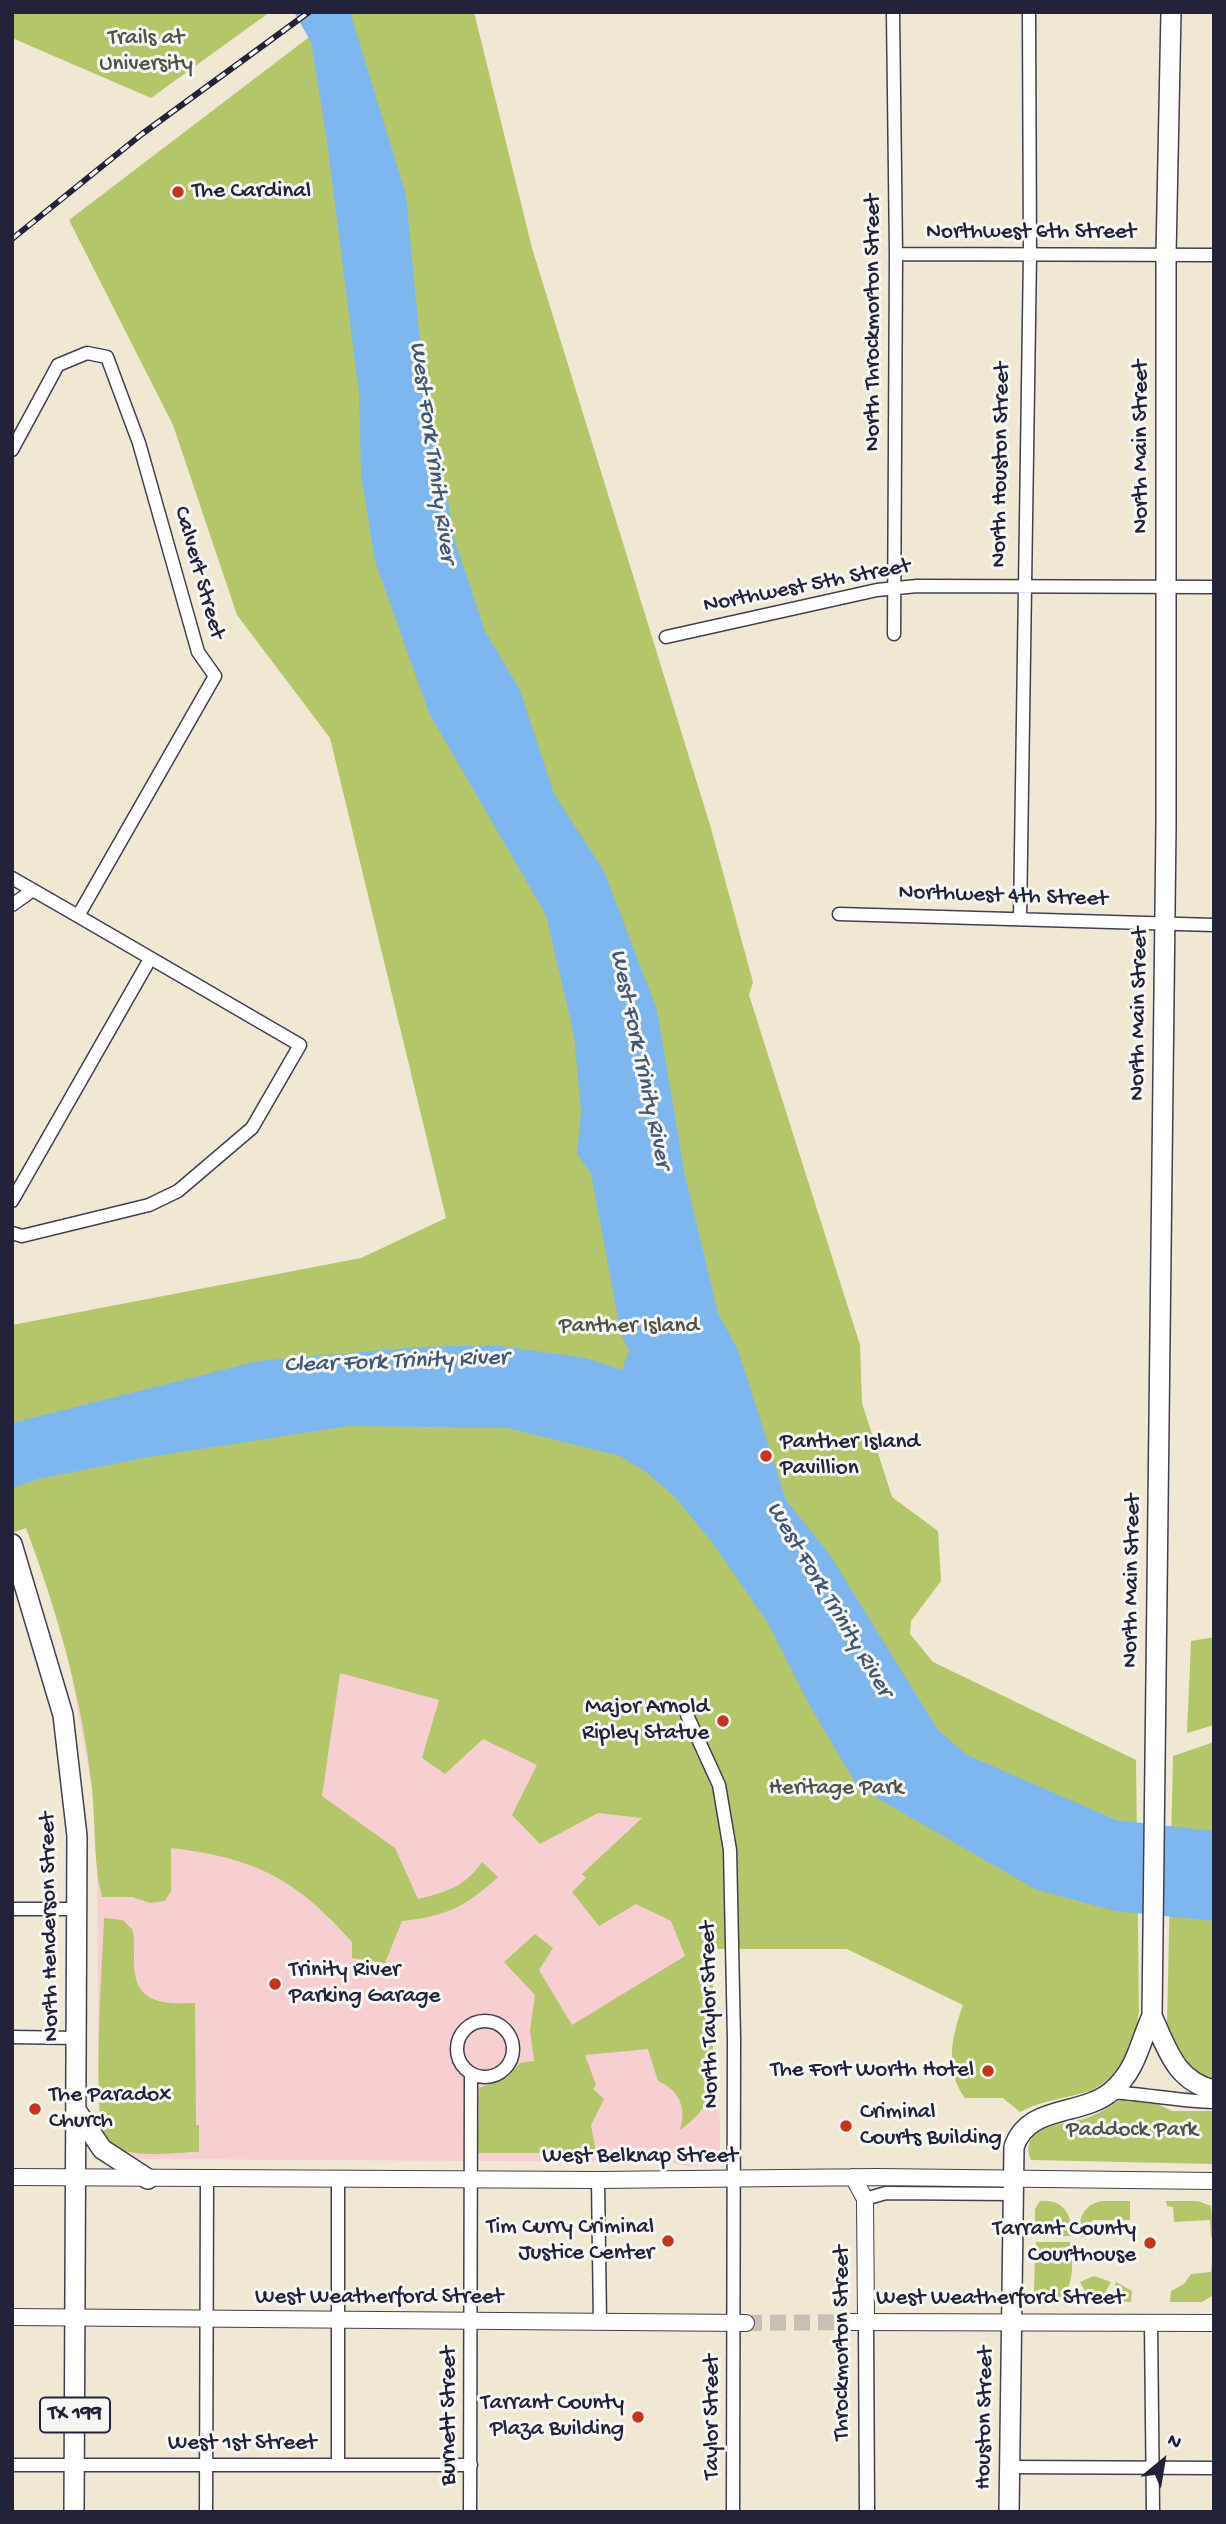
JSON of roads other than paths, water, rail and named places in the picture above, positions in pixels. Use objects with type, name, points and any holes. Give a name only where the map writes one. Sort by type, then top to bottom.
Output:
[{"type":"main road","name":"North Main Street","points":[[1152,2014],[1165,922],[1166,255],[1171,12]]},
{"type":"main road","name":"North Henderson Street","points":[[12,1544],[55,1684],[69,1754],[77,1836],[78,2038],[72,2178],[76,2318]]},
{"type":"main road","points":[[1152,2014],[1164,2048],[1176,2066],[1195,2083],[1214,2090]]},
{"type":"main road","points":[[1013,2325],[1014,2147],[1024,2127],[1039,2118],[1089,2105],[1110,2092],[1135,2064],[1152,2014]]},
{"type":"main road","points":[[76,2109],[102,2149],[148,2179]]},
{"type":"main road","name":"West Belknap Street","points":[[12,2177],[598,2180],[853,2177],[1013,2186],[1214,2181]]},
{"type":"main road","name":"Throckmorton Street","points":[[853,2177],[865,2199],[857,2322]]},
{"type":"main road","name":"West Weatherford Street","points":[[12,2318],[740,2323]]},
{"type":"main road","name":"TX 199","points":[[75,2512],[76,2318]]},
{"type":"main road","name":"West Weatherford Street","points":[[857,2322],[1013,2325],[1214,2323]]},
{"type":"main road","name":"Houston Street","points":[[1009,2512],[1013,2325]]},
{"type":"street","name":"North Throckmorton Street","points":[[893,12],[896,254],[894,634]]},
{"type":"street","name":"North Houston Street","points":[[1020,919],[1030,254],[1030,12]]},
{"type":"street","name":"Northwest 6th Street","points":[[896,254],[1214,255]]},
{"type":"street","name":"Calvert Street","points":[[12,450],[58,365],[87,353],[101,353],[107,357],[139,443],[198,652],[215,676],[78,916]]},
{"type":"street","name":"Northwest 5th Street","points":[[666,637],[894,588],[1214,587]]},
{"type":"street","points":[[12,878],[300,1045],[252,1128],[178,1191],[149,1205],[22,1236],[12,1233]]},
{"type":"street","points":[[12,905],[33,890]]},
{"type":"street","name":"Northwest 4th Street","points":[[839,914],[1214,925]]},
{"type":"street","points":[[12,1201],[150,959]]},
{"type":"street","name":"North Taylor Street","points":[[687,1715],[714,1770],[728,1829],[733,2012],[733,2179],[740,2323]]},
{"type":"street","points":[[12,1909],[79,1909]]},
{"type":"street","points":[[480,2022],[499,2025],[511,2040],[513,2049],[507,2067],[490,2077],[471,2074],[459,2059],[458,2040],[463,2032],[480,2022]]},
{"type":"street","points":[[12,2037],[78,2038]]},
{"type":"street","name":"Burnett Street","points":[[470,2512],[471,2074]]},
{"type":"street","points":[[1110,2092],[1154,2095],[1174,2101],[1214,2102]]},
{"type":"street","points":[[206,2512],[207,2179]]},
{"type":"street","points":[[338,2179],[338,2465]]},
{"type":"street","points":[[598,2180],[600,2322]]},
{"type":"street","points":[[865,2199],[886,2193],[1013,2186]]},
{"type":"street","name":"Throckmorton Street","points":[[857,2322],[867,2512]]},
{"type":"street","name":"Taylor Street","points":[[733,2512],[740,2323]]},
{"type":"street","points":[[1151,2323],[1153,2512]]},
{"type":"street","name":"West 1st Street","points":[[12,2465],[471,2465]]},
{"type":"street","points":[[1009,2467],[1214,2468]]},
{"type":"water","points":[[294,12],[350,12],[406,195],[421,353],[455,541],[485,631],[520,690],[554,794],[604,871],[657,1010],[685,1176],[718,1313],[738,1350],[786,1500],[830,1555],[938,1730],[967,1755],[1116,1820],[1214,1831],[1214,1921],[1115,1911],[1035,1889],[858,1787],[810,1706],[768,1623],[714,1545],[675,1497],[646,1472],[620,1456],[507,1428],[349,1426],[149,1457],[38,1479],[12,1488],[12,1423],[258,1361],[418,1347],[494,1345],[586,1358],[622,1370],[629,1350],[621,1335],[591,1173],[577,1154],[581,1110],[574,1035],[546,915],[429,713],[375,561],[361,475],[359,393],[326,134],[311,42]]},
{"type":"tunnel","points":[[746,2323],[849,2322]]},
{"type":"railway","points":[[12,239],[142,134],[309,12]]},
{"type":"place","name":"The Cardinal","points":[[178,192]]},
{"type":"place","name":"Panther Island Pavillion","points":[[766,1456]]},
{"type":"place","name":"Major Arnold Ripley Statue","points":[[723,1721]]},
{"type":"place","name":"Trinity River Parking Garage","points":[[275,1984]]},
{"type":"place","name":"The Fort Worth Hotel","points":[[988,2071]]},
{"type":"place","name":"The Paradox Church","points":[[35,2109]]},
{"type":"place","name":"Criminal Courts Building","points":[[846,2126]]},
{"type":"place","name":"Tim Curry Criminal Justice Center","points":[[668,2241]]},
{"type":"place","name":"Tarrant County Courthouse","points":[[1150,2243]]},
{"type":"place","name":"Tarrant County Plaza Building","points":[[638,2417]]},
{"type":"park label","name":"Trails at University","points":[[146,52]]},
{"type":"park label","name":"Panther Island","points":[[629,1327]]},
{"type":"park label","name":"Heritage Park","points":[[836,1789]]},
{"type":"park label","name":"Paddock Park","points":[[1132,2131]]},
{"type":"water label","name":"West Fork Trinity River","points":[[431,452]]},
{"type":"water label","name":"West Fork Trinity River","points":[[639,1059]]},
{"type":"water label","name":"Clear Fork Trinity River","points":[[396,1363]]},
{"type":"water label","name":"West Fork Trinity River","points":[[828,1600]]}]
